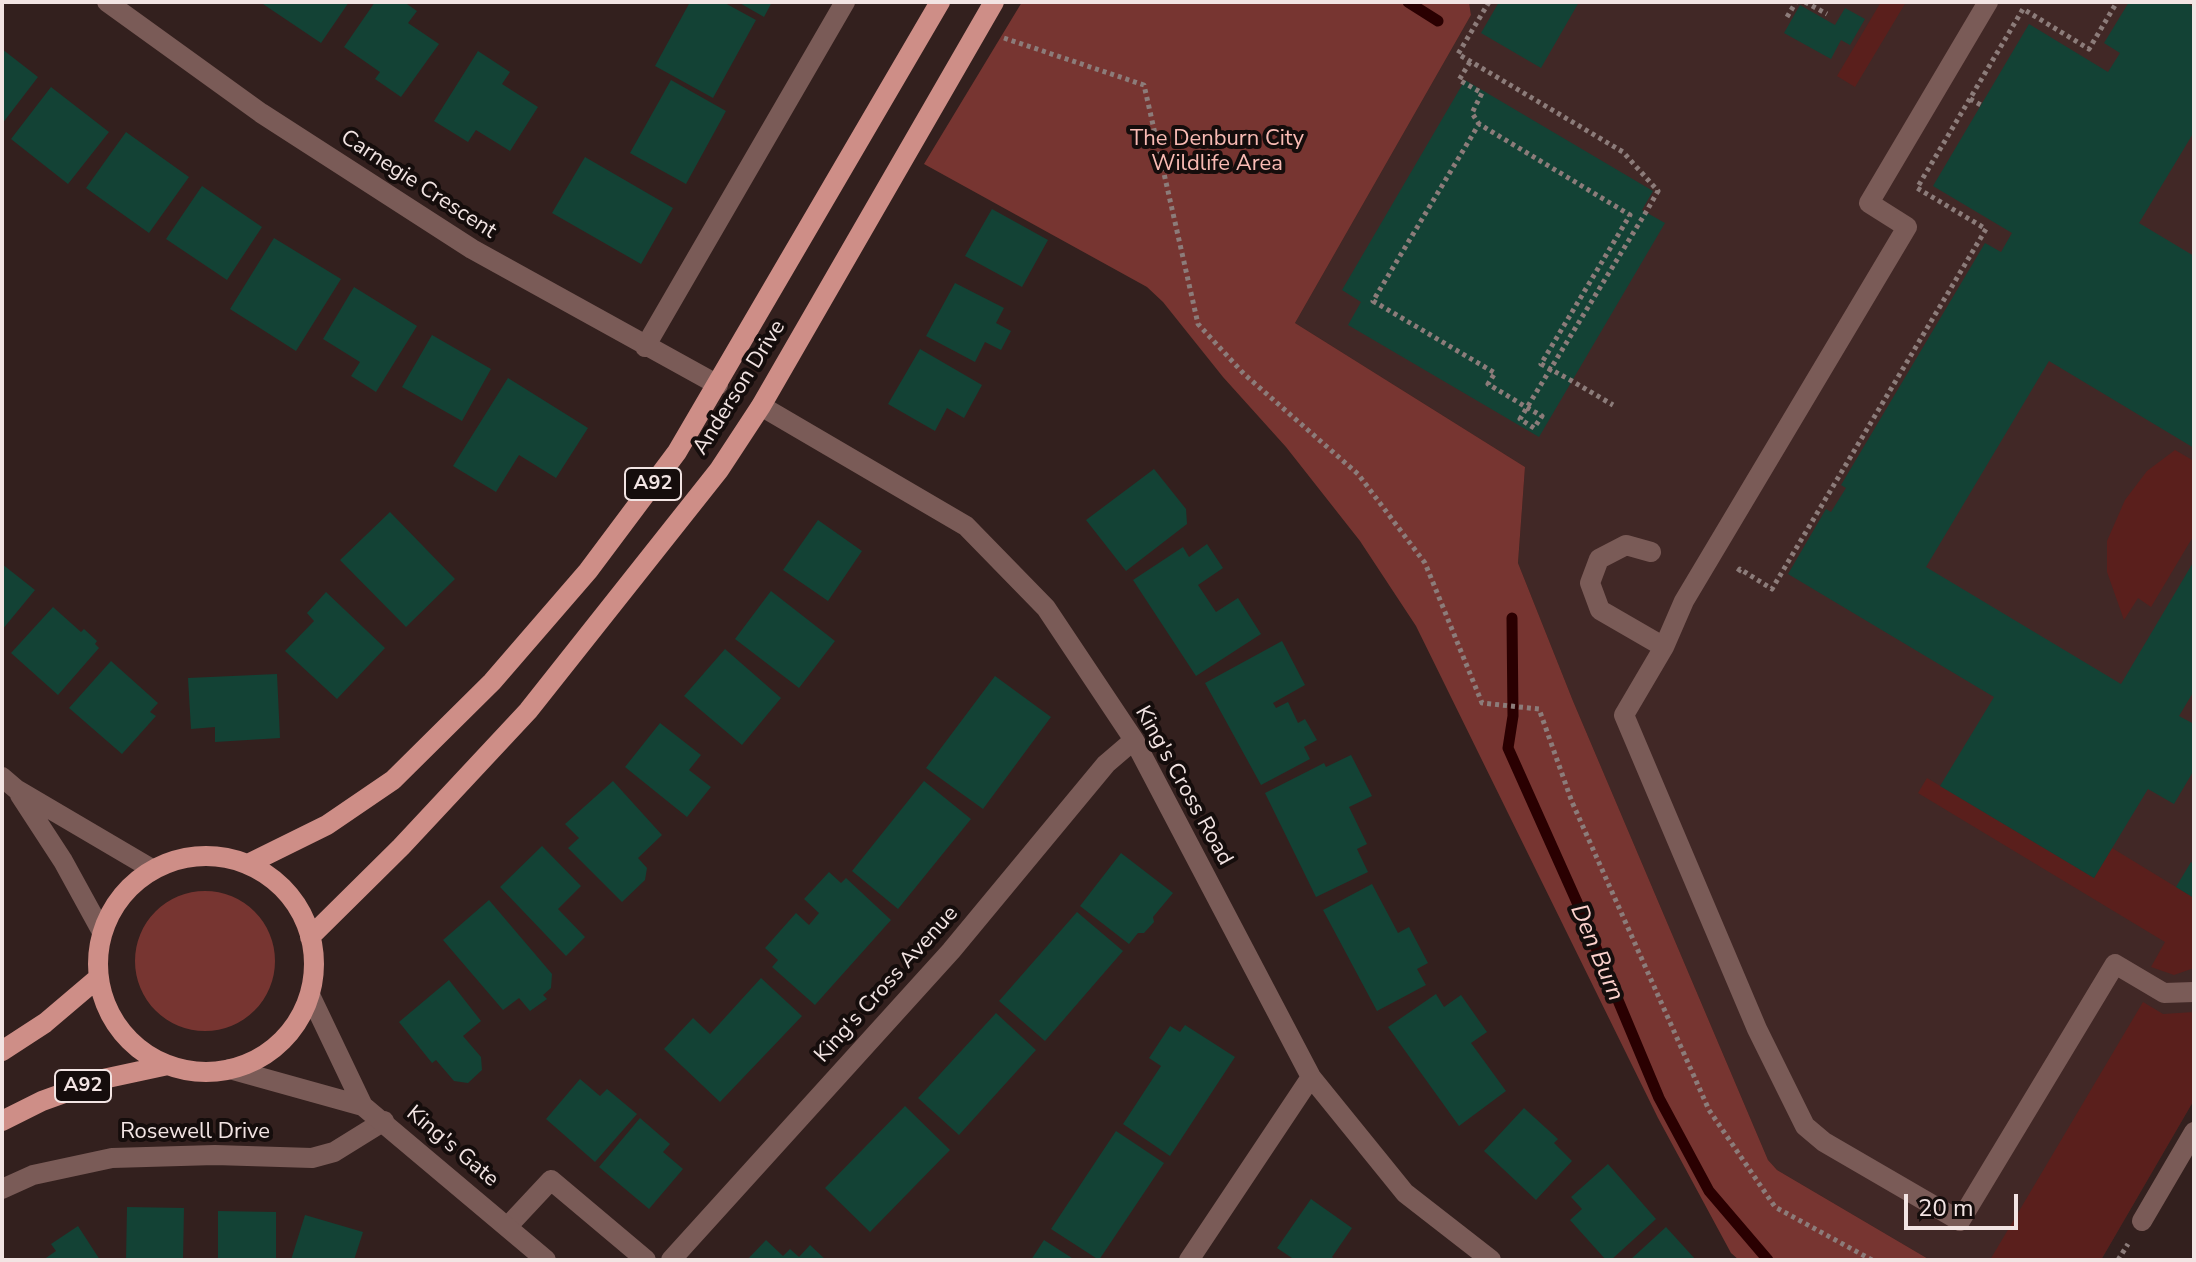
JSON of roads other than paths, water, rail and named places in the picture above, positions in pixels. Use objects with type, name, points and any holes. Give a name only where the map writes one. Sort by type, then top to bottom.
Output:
[{"type":"main road","name":"Anderson Drive","points":[[248,864],[327,825],[393,780],[492,682],[588,571],[677,452],[940,2]]},
{"type":"main road","name":"Anderson Drive","points":[[310,937],[401,847],[528,711],[719,470],[761,406],[994,2]]},
{"type":"main road","name":"A92","points":[[188,857],[227,857],[248,864],[276,882],[297,906],[310,937],[314,968],[310,995],[302,1013],[279,1044],[265,1055],[230,1069],[188,1071],[147,1054],[129,1040],[114,1022],[98,978],[102,932],[113,907],[130,886],[152,869],[188,857]]},
{"type":"main road","points":[[2,1051],[45,1023],[98,978]]},
{"type":"main road","name":"A92","points":[[2,1121],[42,1101],[103,1079],[168,1065]]},
{"type":"street","name":"Carnegie Crescent","points":[[107,2],[261,113],[472,249],[718,385]]},
{"type":"street","points":[[645,347],[845,2]]},
{"type":"street","points":[[1988,2],[1869,203],[1907,227],[1684,601],[1664,647],[1624,715],[1757,1029],[1805,1126],[1824,1142],[1960,1221],[2115,964],[2164,993],[2194,992]]},
{"type":"street","name":"King's Cross Road","points":[[761,406],[966,526],[1046,608],[1134,740],[1311,1077],[1405,1193],[1491,1260]]},
{"type":"street","points":[[1651,552],[1626,545],[1599,559],[1590,583],[1600,610],[1664,647]]},
{"type":"street","name":"King's Cross Avenue","points":[[671,1260],[951,951],[1106,764],[1134,740]]},
{"type":"street","points":[[9,783],[152,869]]},
{"type":"street","points":[[9,783],[63,861],[102,932]]},
{"type":"street","name":"King's Gate","points":[[310,995],[363,1106]]},
{"type":"street","name":"King's Gate","points":[[230,1069],[363,1106],[546,1260]]},
{"type":"street","points":[[1189,1260],[1311,1077]]},
{"type":"street","name":"Rosewell Drive","points":[[2,1189],[33,1175],[112,1158],[215,1155],[312,1158],[334,1152],[384,1121]]},
{"type":"street","points":[[2142,1221],[2194,1132]]},
{"type":"street","points":[[508,1226],[551,1180],[646,1260]]},
{"type":"waterway","name":"Den Burn","points":[[1408,2],[1438,21]]},
{"type":"waterway","name":"Den Burn","points":[[1512,618],[1513,716],[1508,748],[1659,1098],[1709,1191],[1768,1260]]},
{"type":"park label","name":"The Denburn City Wildlife Area","points":[[1217,152]]}]
